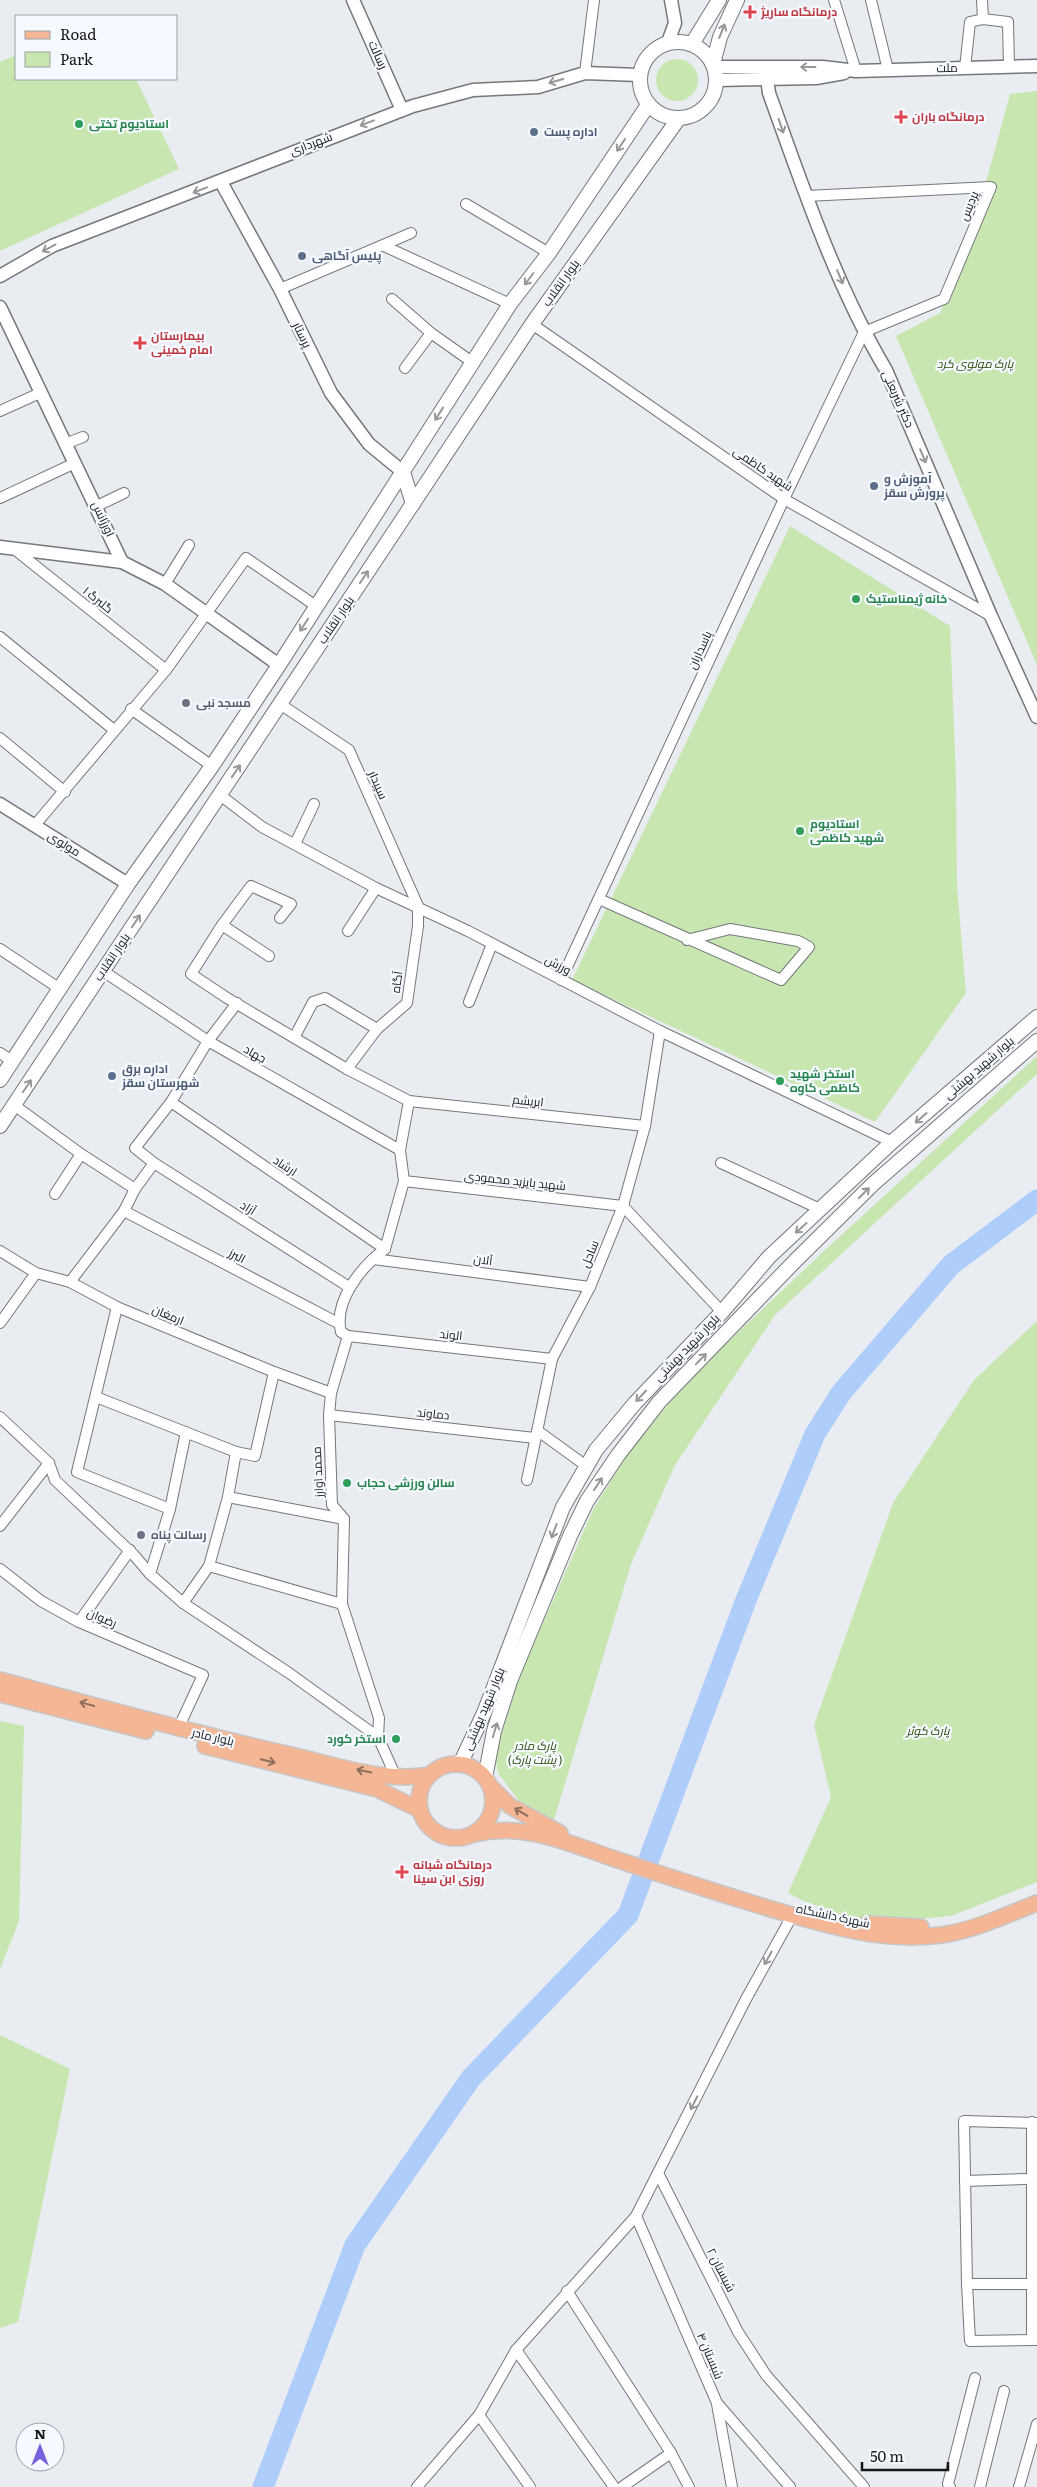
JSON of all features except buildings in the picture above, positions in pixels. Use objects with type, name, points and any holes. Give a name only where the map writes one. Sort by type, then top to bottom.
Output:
[{"type":"main road","points":[[692,44],[719,0]]},
{"type":"main road","points":[[714,70],[705,52],[692,44],[680,41],[668,42],[648,54],[642,64],[639,75],[642,96],[648,105],[668,117],[679,118],[698,113],[706,106],[711,99],[720,37],[737,0]]},
{"type":"main road","name":"بلوار انقلاب","points":[[0,1080],[6,1057],[40,1019],[128,884],[212,766],[279,665],[510,304],[549,254],[648,105]]},
{"type":"main road","name":"بلوار انقلاب","points":[[0,1126],[532,324],[679,118]]},
{"type":"main road","points":[[403,472],[413,504]]},
{"type":"main road","name":"بلوار شهید بهشتی","points":[[456,1764],[462,1760],[484,1713],[563,1507],[586,1465],[635,1403],[722,1312],[769,1257],[822,1210],[892,1142],[1037,1017]]},
{"type":"main road","points":[[40,1019],[35,1039],[51,1049]]},
{"type":"main road","name":"بلوار شهید بهشتی","points":[[487,1781],[494,1731],[518,1663],[586,1501],[618,1455],[659,1402],[873,1184],[1037,1040]]},
{"type":"main road","name":"بلوار مادر","points":[[0,1680],[178,1729],[369,1773],[412,1778],[429,1775]]},
{"type":"main road","name":"بلوار مادر","points":[[0,1694],[377,1789],[420,1810]]},
{"type":"main road","points":[[556,1835],[510,1806],[476,1770],[456,1764],[437,1769],[429,1775],[422,1785],[419,1797],[420,1810],[424,1820],[441,1835],[457,1838],[509,1828],[556,1835],[773,1907],[792,1916],[862,1934],[894,1938],[942,1936],[988,1922],[1037,1903]]},
{"type":"main road","points":[[474,1834],[490,1817],[493,1806],[487,1781]]},
{"type":"main road","name":"شهرک دانشگاه","points":[[773,1907],[860,1924],[921,1927],[971,1919],[1037,1893]]},
{"type":"street","name":"رسالت","points":[[353,0],[402,110]]},
{"type":"street","points":[[585,73],[594,0]]},
{"type":"street","points":[[668,42],[675,23],[671,0]]},
{"type":"street","points":[[834,0],[856,70]]},
{"type":"street","points":[[871,0],[888,70]]},
{"type":"street","points":[[982,0],[982,19]]},
{"type":"street","points":[[965,68],[970,22],[982,19],[1008,22],[1009,67]]},
{"type":"street","name":"ملت","points":[[714,70],[823,66],[856,70],[1037,66]]},
{"type":"street","name":"ملت","points":[[714,70],[767,79],[816,78],[856,70]]},
{"type":"street","name":"شهرداری","points":[[0,276],[52,246],[221,182],[300,148],[402,110],[473,90],[538,87],[585,73],[639,75]]},
{"type":"street","name":"دکتر شریعتی","points":[[767,79],[770,93],[806,196],[864,332],[886,370],[991,616],[1037,717]]},
{"type":"street","name":"پرستار","points":[[221,182],[280,289],[331,393],[369,444],[403,472]]},
{"type":"street","name":"پردیس","points":[[806,196],[991,187],[944,299],[864,332]]},
{"type":"street","points":[[466,204],[549,254]]},
{"type":"street","points":[[280,289],[412,233]]},
{"type":"street","points":[[384,246],[510,304]]},
{"type":"street","points":[[392,299],[431,333],[472,362]]},
{"type":"street","name":"اورژانس","points":[[0,307],[40,393],[97,506],[122,562]]},
{"type":"street","name":"شهید کاظمی","points":[[532,324],[784,499],[991,616]]},
{"type":"street","name":"پاسداران","points":[[561,980],[784,499],[864,332]]},
{"type":"street","points":[[404,368],[431,333]]},
{"type":"street","points":[[0,411],[40,393]]},
{"type":"street","points":[[65,444],[83,437]]},
{"type":"street","points":[[0,498],[76,463]]},
{"type":"street","points":[[97,506],[124,493]]},
{"type":"street","points":[[165,584],[189,545]]},
{"type":"street","points":[[0,547],[122,562],[165,584],[279,665]]},
{"type":"street","name":"گلبرگ ۱","points":[[14,548],[166,670]]},
{"type":"street","points":[[35,825],[65,792],[131,709],[166,670],[246,558],[316,606]]},
{"type":"street","points":[[0,637],[114,730]]},
{"type":"street","name":"سپیدار","points":[[280,704],[349,750],[418,906]]},
{"type":"street","points":[[131,709],[212,766]]},
{"type":"street","points":[[0,738],[65,792]]},
{"type":"street","name":"ورزش","points":[[220,795],[262,827],[376,888],[418,906],[660,1031],[892,1142]]},
{"type":"street","name":"مولوی","points":[[0,804],[128,884]]},
{"type":"street","points":[[295,844],[314,804]]},
{"type":"street","points":[[280,918],[291,904],[251,886],[222,925],[191,974],[347,1068],[409,1101],[400,1150],[404,1181],[385,1249],[373,1258],[349,1286],[338,1323],[341,1332],[348,1336]]},
{"type":"street","points":[[348,931],[376,888]]},
{"type":"street","points":[[599,899],[686,940],[781,980],[808,947],[798,941],[730,929],[686,940]]},
{"type":"street","name":"آگاه","points":[[347,1068],[377,1029],[407,1003],[418,926],[418,906]]},
{"type":"street","points":[[222,925],[269,956]]},
{"type":"street","points":[[469,1002],[492,944]]},
{"type":"street","points":[[2,954],[60,989]]},
{"type":"street","name":"جهاد","points":[[103,971],[208,1041],[400,1150]]},
{"type":"street","points":[[295,1036],[313,1002],[325,998],[377,1029]]},
{"type":"street","points":[[170,1102],[208,1041],[237,1003]]},
{"type":"street","name":"ساحل","points":[[527,1480],[552,1359],[590,1287],[623,1206],[645,1126],[660,1031]]},
{"type":"street","name":"ابریشم","points":[[409,1101],[645,1126]]},
{"type":"street","name":"آزاد","points":[[170,1102],[135,1148],[154,1164],[349,1286]]},
{"type":"street","name":"ارشاد","points":[[170,1102],[385,1249]]},
{"type":"street","points":[[14,1105],[81,1154],[135,1189]]},
{"type":"street","points":[[54,1194],[81,1154]]},
{"type":"street","points":[[721,1163],[822,1210]]},
{"type":"street","points":[[70,1282],[124,1211],[135,1189],[154,1164]]},
{"type":"street","name":"شهید بایزید محمودی","points":[[404,1181],[623,1206]]},
{"type":"street","points":[[623,1206],[722,1312]]},
{"type":"street","name":"البرز","points":[[124,1211],[338,1323]]},
{"type":"street","name":"ارمغان","points":[[0,1251],[36,1274],[70,1282],[117,1307],[332,1394]]},
{"type":"street","name":"آلان","points":[[373,1258],[590,1287]]},
{"type":"street","points":[[0,1323],[36,1274]]},
{"type":"street","points":[[117,1307],[77,1472],[170,1510]]},
{"type":"street","name":"الوند","points":[[348,1336],[552,1359]]},
{"type":"street","name":"محمد اوارز","points":[[344,1519],[332,1505],[329,1415],[332,1394],[348,1336]]},
{"type":"street","points":[[96,1397],[236,1452],[255,1456],[274,1372]]},
{"type":"street","name":"دماوند","points":[[329,1415],[537,1434]]},
{"type":"street","points":[[0,1417],[49,1463],[55,1480],[130,1550],[150,1574],[183,1603],[281,1668],[378,1737]]},
{"type":"street","points":[[150,1574],[170,1510],[186,1432]]},
{"type":"street","points":[[537,1434],[586,1465]]},
{"type":"street","points":[[183,1603],[209,1566],[228,1497],[236,1452]]},
{"type":"street","points":[[0,1526],[49,1463]]},
{"type":"street","points":[[228,1497],[344,1519],[342,1604],[379,1718],[378,1737],[396,1777]]},
{"type":"street","points":[[79,1622],[130,1550]]},
{"type":"street","points":[[209,1566],[342,1604]]},
{"type":"street","name":"رضوان","points":[[0,1569],[41,1601],[79,1622],[203,1675],[178,1729]]},
{"type":"street","points":[[423,2485],[479,2415],[516,2350],[636,2216],[742,2008],[792,1916]]},
{"type":"street","points":[[964,2122],[1034,2122],[1035,2340],[970,2341],[965,2181],[964,2122]]},
{"type":"street","name":"شبستان ۲","points":[[658,2172],[738,2332],[766,2375],[864,2487]]},
{"type":"street","points":[[965,2181],[1025,2179]]},
{"type":"street","name":"شبستان ۴","points":[[636,2216],[717,2403],[790,2487]]},
{"type":"street","points":[[967,2284],[1034,2284]]},
{"type":"street","points":[[567,2291],[671,2454],[689,2487]]},
{"type":"street","points":[[516,2350],[614,2487]]},
{"type":"street","points":[[960,2487],[949,2485],[975,2378]]},
{"type":"street","points":[[980,2487],[1004,2390]]},
{"type":"street","points":[[717,2403],[732,2487]]},
{"type":"street","points":[[479,2415],[530,2487]]},
{"type":"street","points":[[1019,2487],[1033,2457],[1037,2424]]},
{"type":"street","points":[[622,2487],[671,2454]]},
{"type":"green space","name":"استادیوم تختی","points":[[15,55],[15,80],[136,80],[179,169],[0,251],[0,62]]},
{"type":"green space","points":[[677,59],[692,65],[698,80],[692,95],[677,101],[662,95],[656,80],[662,65]]},
{"type":"green space","name":"پارک مولوی کرد","points":[[1037,91],[1037,665],[896,336],[940,313],[973,230],[1010,94]]},
{"type":"green space","name":"استادیوم شهید کاظمی","points":[[790,526],[950,626],[956,777],[957,885],[966,993],[875,1122],[572,980]]},
{"type":"green space","name":"پارک مادر (پشت پارک )","points":[[1037,1056],[1037,1074],[775,1315],[675,1465],[631,1564],[554,1820],[522,1805],[498,1773],[495,1754],[520,1676],[546,1616],[593,1510],[629,1451],[692,1376],[825,1250]]},
{"type":"green space","name":"پارک کوثر","points":[[1037,1321],[1037,1882],[951,1916],[906,1920],[853,1919],[788,1893],[831,1797],[814,1725],[893,1503],[974,1380]]},
{"type":"green space","points":[[0,1721],[24,1726],[19,1921],[0,1969]]},
{"type":"green space","points":[[0,2035],[70,2069],[18,2322],[0,2328]]},
{"type":"waterway","points":[[263,2487],[355,2245],[471,2078],[628,1915],[746,1600],[815,1434],[841,1393],[951,1265],[1037,1200]]},
{"type":"place","name":"درمانگاه ساریژ","points":[[750,12]]},
{"type":"place","name":"درمانگاه باران","points":[[901,117]]},
{"type":"place","name":"استادیوم تختی","points":[[79,124]]},
{"type":"place","name":"اداره پست","points":[[534,132]]},
{"type":"place","name":"پلیس آگاهی","points":[[302,256]]},
{"type":"place","name":"بیمارستان امام خمینی","points":[[140,343]]},
{"type":"place","name":"آموزش و پرورش سقز","points":[[874,486]]},
{"type":"place","name":"خانه ژیمناستیک","points":[[856,599]]},
{"type":"place","name":"مسجد نبی","points":[[186,703]]},
{"type":"place","name":"استادیوم شهید کاظمی","points":[[800,831]]},
{"type":"place","name":"اداره برق شهرستان سقز","points":[[112,1076]]},
{"type":"place","name":"استخر شهید کاظمی کاوه","points":[[780,1081]]},
{"type":"place","name":"سالن ورزشی حجاب","points":[[347,1483]]},
{"type":"place","name":"رسالت پناه","points":[[141,1535]]},
{"type":"place","name":"استخر کورد","points":[[396,1739]]},
{"type":"place","name":"درمانگاه شبانه روزی ابن سینا","points":[[402,1872]]}]
